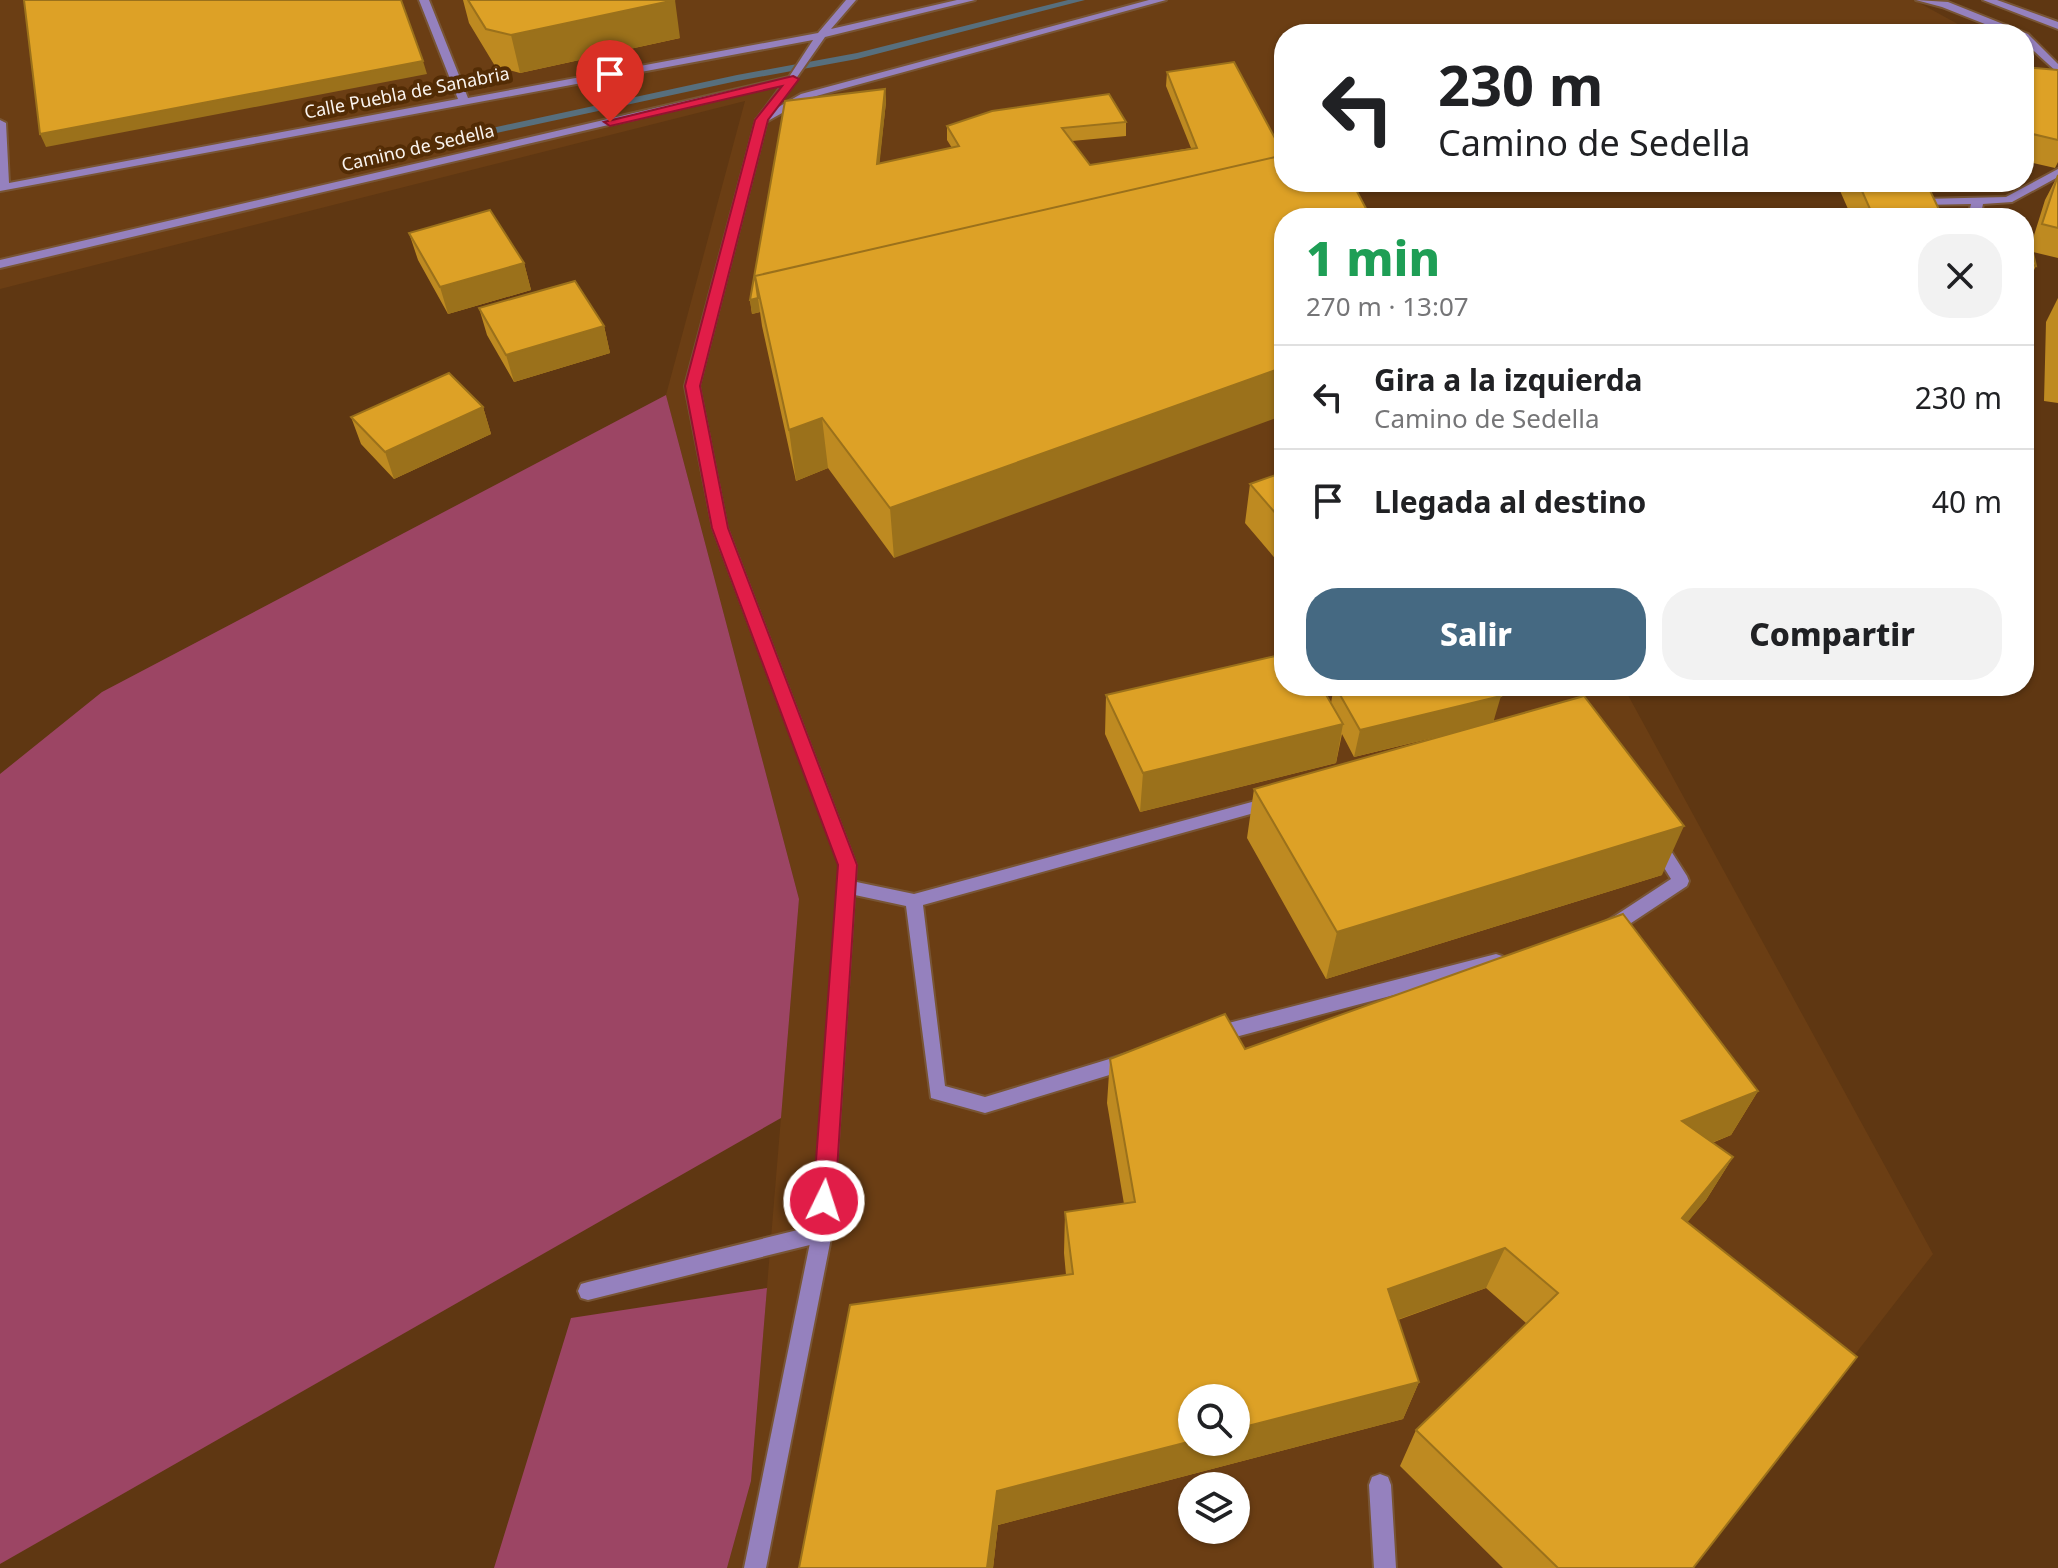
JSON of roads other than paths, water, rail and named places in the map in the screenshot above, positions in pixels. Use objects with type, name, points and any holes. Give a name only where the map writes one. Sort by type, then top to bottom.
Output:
[{"type":"street","points":[[424,0],[464,101]]},
{"type":"street","points":[[755,1568],[822,1233],[848,865],[720,528],[692,386],[762,120],[821,35],[851,0]]},
{"type":"street","name":"Calle Puebla de Sanabria","points":[[2,188],[821,35],[970,0]]},
{"type":"street","points":[[762,120],[805,96],[1161,0]]},
{"type":"street","points":[[1921,0],[1944,4],[1994,24]]},
{"type":"street","points":[[1988,0],[2058,26]]},
{"type":"street","points":[[2034,47],[2058,70]]},
{"type":"street","name":"Camino de Sedella","points":[[0,264],[793,79]]},
{"type":"street","points":[[0,123],[2,188]]},
{"type":"street","points":[[2034,185],[2058,172]]},
{"type":"street","points":[[1922,202],[2008,200],[2022,192]]},
{"type":"street","points":[[1976,208],[1978,201]]},
{"type":"street","points":[[847,887],[914,901],[1284,799]]},
{"type":"street","points":[[1599,935],[1681,881],[1649,831]]},
{"type":"street","points":[[914,901],[937,1092],[985,1105],[1150,1055]]},
{"type":"street","points":[[1194,1041],[1509,958]]},
{"type":"street","points":[[588,1291],[822,1233]]},
{"type":"street","points":[[1380,1485],[1385,1568]]},
{"type":"waterway","points":[[492,131],[737,78],[857,56],[1080,0]]}]
